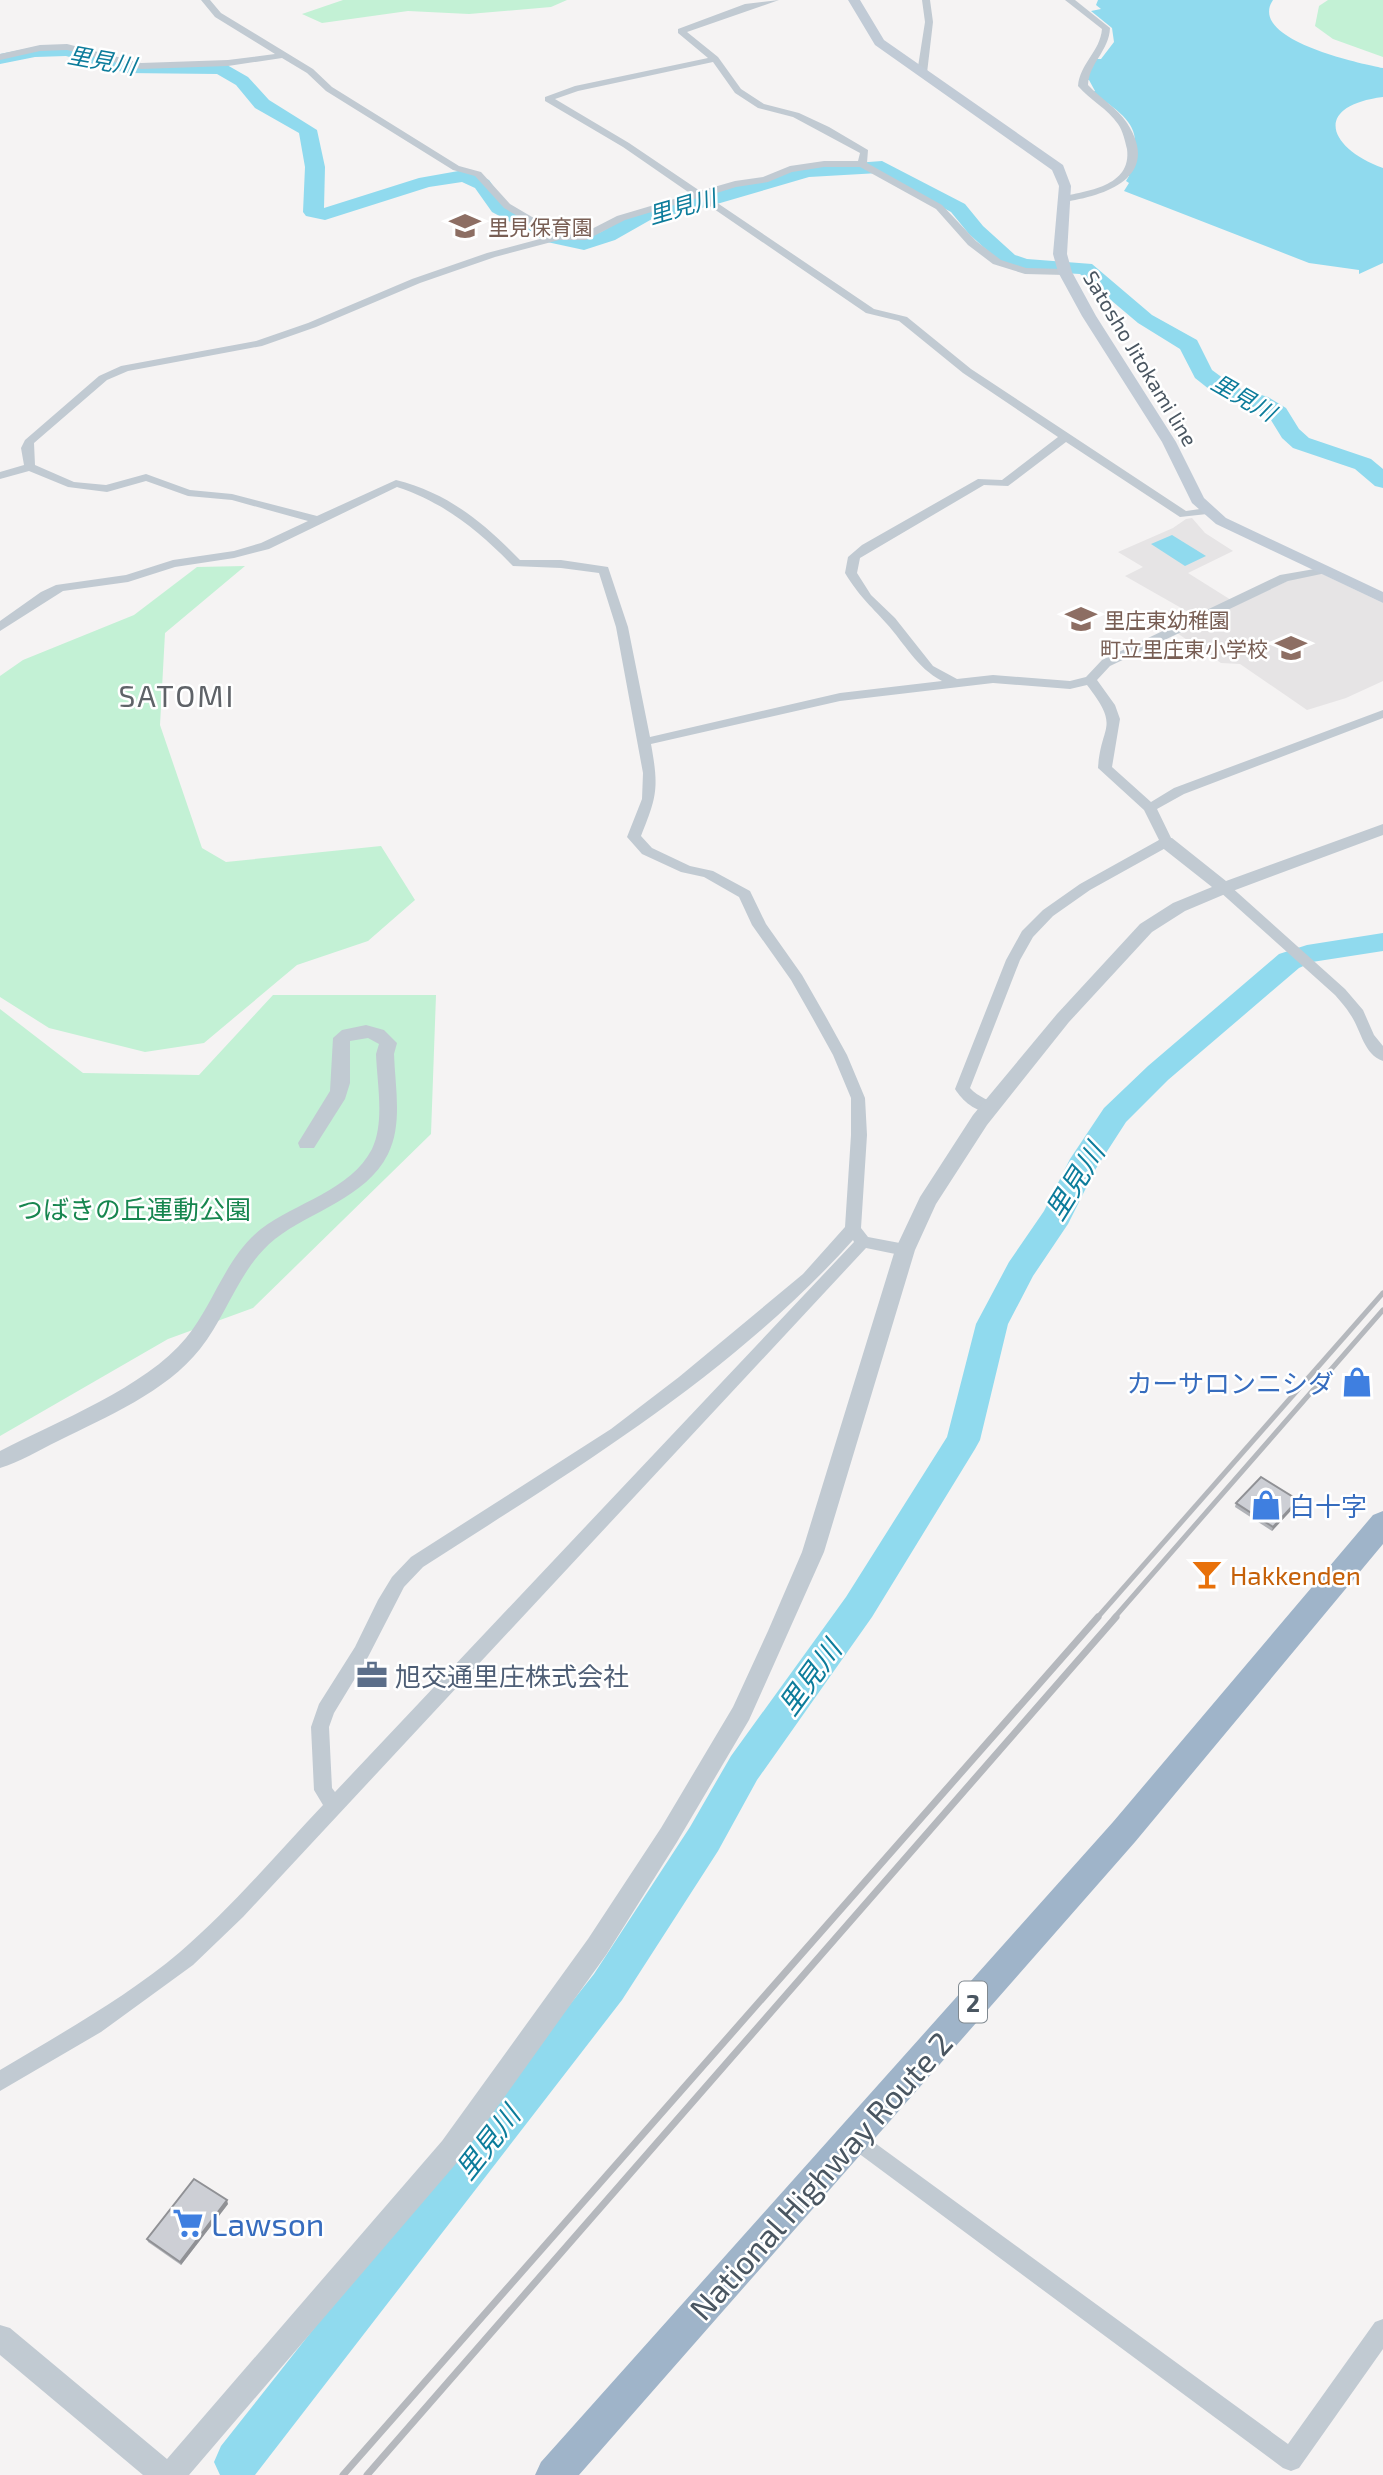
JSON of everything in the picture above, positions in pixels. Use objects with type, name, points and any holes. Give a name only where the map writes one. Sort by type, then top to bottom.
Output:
[{"type":"highway","name":"National Highway Route 2","points":[[554,2475],[1124,1832],[1383,1523]]},
{"type":"main road","name":"Satosho Jitokami line","points":[[854,0],[873,36],[1058,168],[1065,186],[1063,268],[1089,316],[1169,442],[1197,500],[1221,521],[1383,598]]},
{"type":"street","points":[[205,0],[218,15],[310,71],[329,89],[456,168],[478,174],[507,206],[559,237]]},
{"type":"street","points":[[775,0],[748,6],[681,31],[715,59],[738,91],[761,106],[796,115],[865,152],[862,164]]},
{"type":"street","points":[[922,73],[929,22],[926,0]]},
{"type":"street","points":[[1063,199],[1091,195],[1113,188],[1133,159],[1131,141],[1122,118],[1083,86],[1086,69],[1104,50],[1106,28],[1069,0]]},
{"type":"street","points":[[0,57],[40,48],[67,47],[141,66],[228,63],[285,55]]},
{"type":"street","points":[[715,59],[588,86],[548,99],[626,145],[870,311],[903,319],[967,371],[1184,515],[1207,511]]},
{"type":"street","points":[[30,467],[27,448],[29,442],[111,374],[148,363],[258,344],[312,325],[416,281],[491,255],[559,237],[582,238],[621,218],[735,184],[765,180],[790,169],[824,164],[862,164],[939,207],[972,243],[997,262],[1025,271],[1063,268]]},
{"type":"street","points":[[953,682],[929,669],[891,621],[866,597],[851,573],[854,557],[982,481],[1004,484],[1065,437]]},
{"type":"street","points":[[0,476],[30,467],[72,485],[107,489],[146,477],[188,494],[232,497],[321,521]]},
{"type":"street","points":[[0,627],[45,595],[61,588],[128,578],[173,564],[234,554],[284,539],[396,483],[445,501],[468,514],[517,563],[561,564],[604,570],[622,627],[651,788],[634,837],[647,851],[686,869],[708,874],[745,894],[759,925],[796,978],[840,1055],[858,1098],[859,1135],[858,1236],[236,1912],[186,1958],[94,2025],[0,2081]]},
{"type":"street","points":[[645,743],[840,697],[993,679],[1070,685],[1090,680],[1106,663],[1284,578],[1322,570]]},
{"type":"street","points":[[1090,680],[1113,712],[1115,731],[1105,757],[1105,768],[1150,808],[1166,842],[1224,888],[1340,992],[1358,1013],[1367,1037],[1383,1056]]},
{"type":"street","points":[[1150,808],[1179,791],[1383,714]]},
{"type":"street","points":[[171,2475],[451,2150],[597,1947],[669,1835],[741,1713],[813,1552],[905,1250],[927,1202],[990,1108],[1063,1018],[1146,928],[1179,907],[1224,888],[1383,829]]},
{"type":"street","points":[[990,1108],[971,1100],[961,1089],[1013,960],[1027,934],[1048,913],[1085,887],[1166,842]]},
{"type":"street","points":[[0,1460],[153,1377],[190,1346],[247,1258],[266,1236],[365,1172],[379,1154],[386,1136],[385,1054],[388,1043],[373,1031],[363,1030],[342,1038],[338,1048],[341,1083],[307,1143]]},
{"type":"street","points":[[858,1236],[905,1250]]},
{"type":"street","points":[[334,1806],[323,1790],[320,1727],[326,1710],[362,1652],[398,1582],[417,1562],[617,1434],[685,1382],[858,1236]]},
{"type":"street","points":[[853,2137],[1291,2460],[1383,2330]]},
{"type":"street","points":[[0,2338],[165,2475]]},
{"type":"shaded area","name":"町立里庄東小学校","points":[[1192,518],[1205,533],[1233,551],[1188,573],[1231,600],[1197,617],[1125,576],[1143,567],[1118,552]]},
{"type":"shaded area","name":"町立里庄東小学校","points":[[1320,573],[1383,603],[1383,681],[1346,698],[1307,710],[1240,664],[1221,663],[1177,633],[1298,576]]},
{"type":"green space","points":[[343,0],[567,0],[551,7],[469,14],[408,11],[322,23],[302,14]]},
{"type":"green space","points":[[1328,0],[1383,0],[1383,57],[1333,39],[1315,26],[1319,6]]},
{"type":"green space","points":[[245,566],[165,633],[160,725],[202,848],[226,862],[381,846],[415,900],[368,941],[297,965],[204,1043],[145,1052],[49,1028],[0,997],[0,676],[23,660],[134,615],[197,567]]},
{"type":"green space","name":"つばきの丘運動公園","points":[[273,995],[436,995],[431,1134],[253,1308],[168,1339],[0,1436],[0,1009],[83,1073],[199,1075]]},
{"type":"water","points":[[1098,0],[1273,0],[1269,14],[1276,26],[1290,37],[1330,55],[1383,68],[1383,97],[1360,102],[1345,109],[1337,118],[1336,128],[1340,139],[1350,150],[1383,168],[1383,263],[1359,274],[1359,270],[1309,263],[1124,191],[1129,183],[1126,181],[1129,176],[1125,175],[1135,146],[1131,126],[1115,109],[1092,92],[1095,91],[1089,80],[1085,80],[1096,59],[1101,59],[1114,42],[1112,28],[1091,11],[1101,9],[1096,5]]},
{"type":"water","points":[[1172,535],[1206,556],[1185,566],[1151,544]]},
{"type":"building","name":"白十字","points":[[1261,1477],[1298,1500],[1273,1527],[1236,1503]]},
{"type":"building","name":"Lawson","points":[[194,2179],[227,2200],[180,2262],[147,2239]]},
{"type":"waterway","name":"里見川","points":[[0,59],[35,52],[67,51],[126,68],[221,69],[242,81],[262,104],[308,130],[315,167],[313,212],[325,214],[426,182],[464,176],[482,184],[499,208],[554,238],[584,244],[608,236],[645,215],[703,202],[808,171],[882,167],[958,208],[976,230],[1008,259],[1025,265],[1085,268],[1145,319],[1189,345],[1203,373],[1227,392],[1260,402],[1278,413],[1290,433],[1301,443],[1363,464],[1383,481]]},
{"type":"waterway","name":"里見川","points":[[237,2462],[608,1987],[704,1839],[744,1768],[859,1607],[963,1440],[992,1324],[1020,1270],[1057,1216],[1081,1167],[1115,1115],[1158,1073],[1289,961],[1307,954],[1383,942]]},
{"type":"railway","points":[[1097,1618],[1383,1293]]},
{"type":"railway","points":[[1114,1618],[1383,1310]]},
{"type":"railway","points":[[343,2475],[1098,1617]]},
{"type":"railway","points":[[367,2475],[1116,1617]]},
{"type":"place","name":"里見保育園","points":[[465,226]]},
{"type":"place","name":"里庄東幼稚園","points":[[1081,619]]},
{"type":"place","name":"町立里庄東小学校","points":[[1291,648]]},
{"type":"place","name":"カーサロンニシダ","points":[[1357,1382]]},
{"type":"place","name":"白十字","points":[[1266,1505]]},
{"type":"place","name":"Hakkenden","points":[[1207,1574]]},
{"type":"place","name":"旭交通里庄株式会社","points":[[372,1675]]},
{"type":"place","name":"Lawson","points":[[188,2223]]},
{"type":"district","name":"SATOMI","points":[[177,695]]}]
